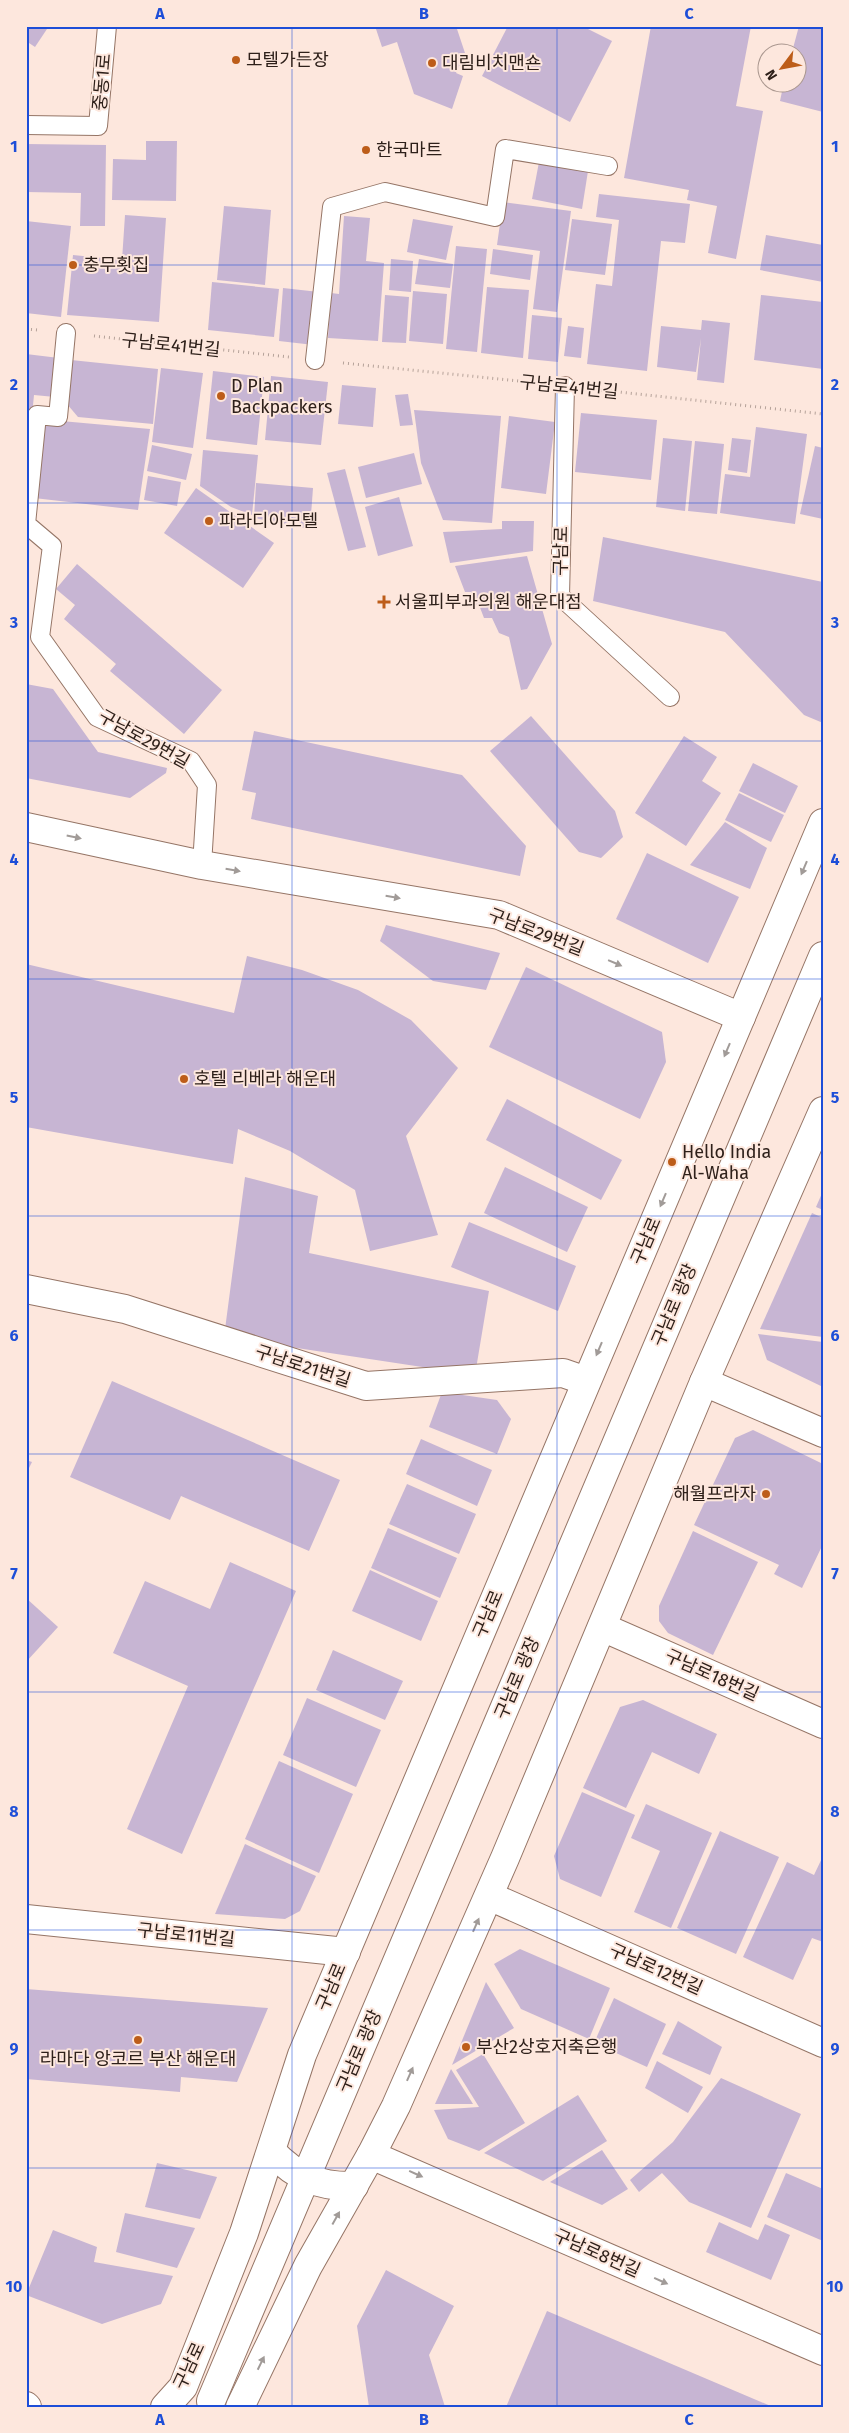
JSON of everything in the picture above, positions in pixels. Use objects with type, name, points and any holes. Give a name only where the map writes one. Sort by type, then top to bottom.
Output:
[{"type":"street","name":"구남로","points":[[165,2407],[183,2387],[244,2233],[272,2152],[302,2055],[823,823]]},
{"type":"street","name":"구남로29번길","points":[[26,827],[202,865],[499,915],[741,1017]]},
{"type":"street","name":"구남로 광장","points":[[210,2400],[823,956]]},
{"type":"street","points":[[240,2407],[308,2266],[354,2186],[396,2106],[489,1896],[704,1382],[823,1111]]},
{"type":"street","name":"구남로21번길","points":[[26,1289],[125,1309],[366,1386],[563,1373],[586,1381]]},
{"type":"street","points":[[704,1382],[823,1433]]},
{"type":"street","name":"구남로18번길","points":[[602,1627],[823,1724]]},
{"type":"street","name":"구남로12번길","points":[[489,1896],[823,2042]]},
{"type":"street","name":"구남로11번길","points":[[26,1919],[346,1952]]},
{"type":"street","points":[[272,2152],[286,2167],[330,2187],[354,2186]]},
{"type":"street","name":"구남로8번길","points":[[371,2155],[823,2351]]},
{"type":"lane","name":"중동1로","points":[[26,125],[98,126],[107,26]]},
{"type":"lane","points":[[316,360],[332,207],[385,192],[495,217],[505,149],[608,166]]},
{"type":"lane","name":"구남로29번길","points":[[66,333],[58,417],[37,415],[26,524],[52,546],[40,638],[97,717],[191,761],[207,785],[202,865]]},
{"type":"lane","name":"구남로","points":[[565,386],[560,596],[670,697]]},
{"type":"path","name":"구남로41번길","points":[[26,329],[823,414]]},
{"type":"building","points":[[26,26],[49,26],[35,47],[26,41]]},
{"type":"building","name":"대림비치맨숀","points":[[375,26],[456,26],[465,53],[456,73],[463,76],[452,109],[414,94],[397,42],[382,47]]},
{"type":"building","points":[[508,26],[582,26],[612,41],[570,122],[482,76]]},
{"type":"building","points":[[651,26],[751,26],[736,106],[763,111],[736,259],[708,253],[717,206],[687,200],[689,190],[624,178]]},
{"type":"building","points":[[799,26],[823,26],[823,112],[780,101],[782,92],[806,92],[806,42],[795,42]]},
{"type":"building","points":[[146,141],[177,141],[176,201],[112,200],[113,159],[146,160]]},
{"type":"building","points":[[26,144],[106,145],[105,226],[80,226],[81,193],[26,192]]},
{"type":"building","points":[[539,162],[588,171],[582,209],[532,199]]},
{"type":"building","points":[[599,194],[690,204],[685,243],[661,241],[647,371],[587,364],[596,284],[612,286],[619,220],[596,217]]},
{"type":"building","points":[[503,202],[571,211],[557,312],[533,309],[540,251],[497,245]]},
{"type":"building","points":[[224,206],[271,210],[265,285],[217,280]]},
{"type":"building","points":[[125,215],[166,218],[159,322],[67,315],[73,255],[122,260]]},
{"type":"building","points":[[344,216],[370,218],[366,261],[384,263],[378,341],[328,338],[331,293],[339,294]]},
{"type":"building","points":[[413,219],[453,226],[446,260],[407,252]]},
{"type":"building","points":[[572,219],[612,224],[605,275],[565,270]]},
{"type":"building","points":[[26,221],[71,226],[61,317],[26,313]]},
{"type":"building","points":[[766,235],[823,245],[823,282],[760,270]]},
{"type":"building","points":[[456,246],[487,249],[477,352],[446,349]]},
{"type":"building","points":[[493,249],[533,255],[530,280],[490,274]]},
{"type":"building","points":[[391,259],[413,261],[411,292],[389,290]]},
{"type":"building","points":[[419,259],[453,264],[450,288],[415,284]]},
{"type":"building","points":[[212,282],[279,289],[274,337],[208,330]]},
{"type":"building","points":[[487,287],[529,290],[523,358],[481,353]]},
{"type":"building","points":[[283,288],[319,292],[314,345],[279,341]]},
{"type":"building","points":[[413,291],[447,294],[443,344],[409,341]]},
{"type":"building","points":[[385,295],[409,297],[406,343],[382,342]]},
{"type":"building","points":[[761,295],[823,302],[823,369],[754,360]]},
{"type":"building","points":[[532,315],[562,318],[558,362],[528,359]]},
{"type":"building","points":[[702,320],[730,323],[724,383],[697,380],[701,338],[696,372],[657,367],[661,326],[701,330]]},
{"type":"building","points":[[568,326],[584,328],[581,358],[564,356]]},
{"type":"building","points":[[26,354],[59,358],[55,397],[34,395],[28,456]]},
{"type":"building","points":[[71,360],[158,369],[153,424],[78,417],[67,404]]},
{"type":"building","points":[[161,368],[203,373],[193,448],[152,442]]},
{"type":"building","points":[[213,371],[264,377],[257,445],[206,439]]},
{"type":"building","points":[[271,376],[328,382],[321,445],[265,440]]},
{"type":"building","points":[[342,385],[376,388],[373,427],[338,424]]},
{"type":"building","points":[[408,394],[413,425],[400,426],[395,395]]},
{"type":"building","points":[[414,410],[501,416],[492,523],[443,520],[421,463]]},
{"type":"building","points":[[581,413],[657,420],[651,480],[575,472]]},
{"type":"building","points":[[509,416],[555,422],[546,494],[501,488]]},
{"type":"building","points":[[39,419],[150,429],[138,510],[34,498]]},
{"type":"building","points":[[756,427],[807,434],[795,524],[720,513],[725,474],[750,477]]},
{"type":"building","points":[[663,438],[692,441],[685,511],[656,507]]},
{"type":"building","points":[[732,438],[751,440],[747,473],[728,470]]},
{"type":"building","points":[[695,441],[724,444],[717,514],[688,511]]},
{"type":"building","points":[[152,445],[192,454],[186,480],[147,471]]},
{"type":"building","points":[[815,446],[823,448],[823,519],[800,514]]},
{"type":"building","points":[[203,450],[258,455],[252,515],[231,507],[200,486]]},
{"type":"building","points":[[414,453],[422,484],[366,498],[358,467]]},
{"type":"building","points":[[345,469],[366,547],[348,551],[327,473]]},
{"type":"building","points":[[148,476],[181,482],[177,506],[144,500]]},
{"type":"building","points":[[256,483],[313,488],[310,529],[254,518]]},
{"type":"building","points":[[196,488],[274,543],[243,588],[164,533]]},
{"type":"building","points":[[399,497],[413,546],[378,556],[365,507]]},
{"type":"building","points":[[502,521],[534,521],[533,551],[450,563],[443,532],[502,529]]},
{"type":"building","points":[[603,537],[823,582],[823,723],[804,715],[725,632],[593,601]]},
{"type":"building","points":[[527,556],[552,644],[527,689],[521,690],[509,637],[499,633],[492,618],[484,618],[479,605],[474,605],[471,592],[465,592],[455,566]]},
{"type":"building","points":[[77,564],[222,690],[184,734],[110,671],[116,664],[64,619],[75,605],[56,589]]},
{"type":"building","points":[[26,684],[53,689],[98,752],[167,768],[166,773],[130,798],[26,778]]},
{"type":"building","points":[[531,716],[615,811],[623,837],[601,858],[579,852],[490,751]]},
{"type":"building","points":[[254,731],[462,775],[526,846],[520,876],[251,819],[256,793],[242,790]]},
{"type":"building","points":[[684,736],[717,757],[702,781],[721,793],[686,846],[635,813]]},
{"type":"building","points":[[753,763],[798,786],[785,813],[739,791]]},
{"type":"building","points":[[739,793],[784,815],[771,842],[725,820]]},
{"type":"building","points":[[725,822],[767,848],[750,889],[690,865]]},
{"type":"building","points":[[647,853],[739,897],[708,963],[616,919]]},
{"type":"building","points":[[386,925],[500,953],[486,990],[433,981],[380,941]]},
{"type":"building","points":[[247,956],[302,970],[358,990],[411,1020],[458,1068],[406,1136],[438,1235],[370,1251],[355,1190],[290,1151],[238,1129],[233,1164],[26,1127],[26,964],[234,1013]]},
{"type":"building","points":[[526,967],[662,1032],[666,1062],[640,1119],[489,1047]]},
{"type":"building","points":[[507,1099],[622,1160],[601,1200],[486,1140]]},
{"type":"building","points":[[505,1167],[588,1207],[567,1252],[484,1213]]},
{"type":"building","points":[[245,1177],[318,1196],[309,1253],[489,1291],[475,1375],[224,1337]]},
{"type":"building","points":[[823,1191],[823,1210],[816,1207]]},
{"type":"building","points":[[812,1213],[823,1218],[823,1337],[760,1329]]},
{"type":"building","points":[[469,1222],[576,1266],[558,1311],[451,1267]]},
{"type":"building","points":[[758,1334],[823,1342],[823,1387],[767,1360]]},
{"type":"building","points":[[112,1381],[340,1480],[309,1551],[181,1496],[170,1520],[70,1477]]},
{"type":"building","points":[[442,1392],[497,1400],[511,1419],[497,1454],[429,1427]]},
{"type":"building","name":"해월프라자","points":[[753,1430],[823,1464],[823,1544],[802,1588],[774,1574],[779,1565],[694,1525],[735,1438]]},
{"type":"building","points":[[421,1439],[492,1470],[477,1506],[406,1474]]},
{"type":"building","points":[[26,1460],[32,1462],[26,1474]]},
{"type":"building","points":[[407,1484],[476,1514],[459,1554],[389,1524]]},
{"type":"building","points":[[388,1528],[457,1558],[440,1598],[371,1568]]},
{"type":"building","points":[[693,1531],[758,1562],[713,1655],[668,1633],[659,1621],[659,1606]]},
{"type":"building","points":[[230,1562],[296,1591],[182,1854],[127,1829],[188,1686],[113,1653],[145,1581],[210,1609]]},
{"type":"building","points":[[370,1570],[438,1601],[421,1641],[352,1611]]},
{"type":"building","points":[[26,1598],[58,1627],[26,1662]]},
{"type":"building","points":[[333,1650],[403,1681],[385,1720],[316,1690]]},
{"type":"building","points":[[307,1698],[381,1730],[356,1787],[283,1755]]},
{"type":"building","points":[[643,1700],[717,1734],[699,1774],[652,1752],[626,1808],[583,1788],[620,1707]]},
{"type":"building","points":[[279,1761],[353,1794],[319,1873],[245,1839]]},
{"type":"building","points":[[582,1792],[635,1815],[601,1897],[560,1879],[554,1856]]},
{"type":"building","points":[[646,1804],[712,1833],[671,1928],[634,1912],[660,1851],[631,1838]]},
{"type":"building","points":[[720,1831],[779,1857],[736,1954],[677,1928]]},
{"type":"building","points":[[245,1844],[316,1876],[300,1911],[285,1919],[215,1914]]},
{"type":"building","points":[[823,1856],[823,1942],[812,1938],[793,1980],[743,1957],[787,1862],[814,1875]]},
{"type":"building","points":[[520,1949],[610,1988],[589,2039],[521,2009],[494,1964]]},
{"type":"building","points":[[486,1982],[514,2028],[452,2065]]},
{"type":"building","points":[[26,1989],[268,2008],[237,2082],[181,2077],[180,2092],[26,2079]]},
{"type":"building","points":[[614,1998],[666,2024],[647,2067],[594,2043]]},
{"type":"building","points":[[678,2021],[722,2047],[710,2075],[662,2054]]},
{"type":"building","points":[[483,2054],[525,2123],[479,2151],[448,2139],[434,2110],[479,2107],[456,2070]]},
{"type":"building","points":[[657,2061],[703,2087],[688,2113],[645,2088]]},
{"type":"building","points":[[451,2069],[473,2104],[435,2104]]},
{"type":"building","points":[[721,2078],[801,2114],[751,2228],[689,2202],[662,2173],[639,2192],[630,2180],[673,2142]]},
{"type":"building","points":[[578,2095],[607,2141],[543,2181],[484,2153]]},
{"type":"building","points":[[602,2150],[628,2189],[602,2205],[550,2182]]},
{"type":"building","points":[[157,2163],[217,2177],[200,2219],[145,2207]]},
{"type":"building","points":[[786,2173],[823,2189],[823,2241],[767,2217]]},
{"type":"building","points":[[125,2213],[195,2228],[177,2268],[116,2252]]},
{"type":"building","points":[[719,2222],[758,2240],[765,2224],[790,2235],[771,2280],[706,2252]]},
{"type":"building","points":[[53,2230],[97,2247],[94,2262],[173,2276],[161,2304],[102,2324],[26,2295]]},
{"type":"building","points":[[386,2270],[454,2306],[429,2355],[445,2407],[369,2407],[357,2326]]},
{"type":"building","points":[[547,2311],[773,2407],[506,2407]]},
{"type":"place","name":"모텔가든장","points":[[236,60]]},
{"type":"place","name":"대림비치맨숀","points":[[432,63]]},
{"type":"place","name":"한국마트","points":[[366,150]]},
{"type":"place","name":"충무횟집","points":[[73,265]]},
{"type":"place","name":"D Plan Backpackers","points":[[221,396]]},
{"type":"place","name":"파라디아모텔","points":[[209,521]]},
{"type":"place","name":"서울피부과의원 해운대점","points":[[384,602]]},
{"type":"place","name":"호텔 리베라 해운대","points":[[184,1079]]},
{"type":"place","name":"Hello India Al-Waha","points":[[672,1162]]},
{"type":"place","name":"해월프라자","points":[[766,1494]]},
{"type":"place","name":"라마다 앙코르 부산 해운대","points":[[138,2040]]},
{"type":"place","name":"부산2상호저축은행","points":[[466,2047]]}]
